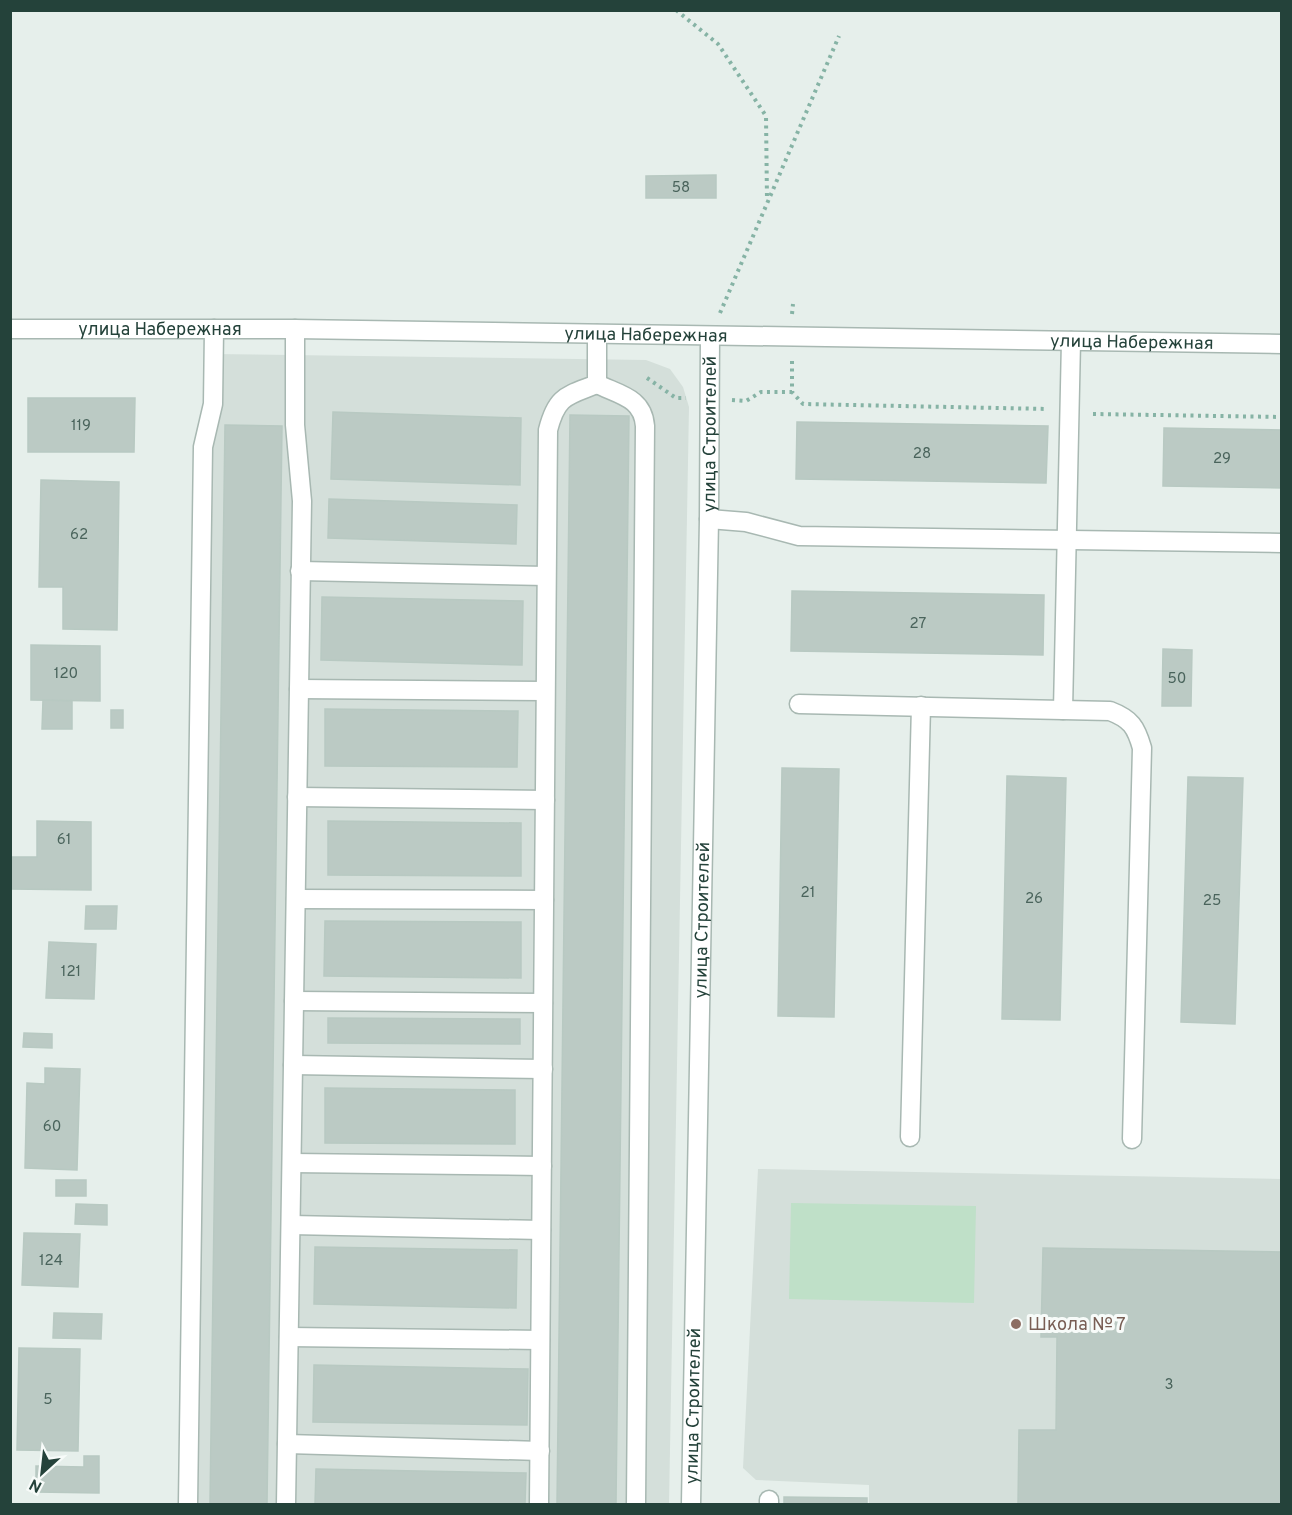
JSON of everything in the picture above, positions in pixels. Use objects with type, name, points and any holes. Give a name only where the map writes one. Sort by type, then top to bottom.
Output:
[{"type":"street","name":"улица Набережная","points":[[10,329],[295,329],[1281,344]]},
{"type":"street","points":[[188,1504],[202,447],[213,404],[214,329]]},
{"type":"street","points":[[286,1504],[302,501],[295,425],[295,329]]},
{"type":"street","points":[[597,334],[597,384]]},
{"type":"street","name":"улица Строителей","points":[[691,1504],[709,519],[710,336]]},
{"type":"street","points":[[1063,710],[1071,341]]},
{"type":"street","points":[[539,1504],[548,430],[555,407],[563,398],[597,384],[633,400],[644,413],[645,426],[636,1504]]},
{"type":"street","points":[[709,519],[746,522],[799,536],[1281,543]]},
{"type":"street","points":[[300,571],[546,576]]},
{"type":"street","points":[[299,689],[545,691]]},
{"type":"street","points":[[799,704],[1110,711],[1124,716],[1137,730],[1142,748],[1132,1139]]},
{"type":"street","points":[[910,1137],[921,706]]},
{"type":"street","points":[[297,798],[545,800]]},
{"type":"street","points":[[296,899],[544,900]]},
{"type":"street","points":[[294,1002],[543,1003]]},
{"type":"street","points":[[293,1065],[543,1069]]},
{"type":"street","points":[[292,1163],[542,1166]]},
{"type":"street","points":[[291,1225],[541,1230]]},
{"type":"street","points":[[289,1337],[540,1340]]},
{"type":"street","points":[[287,1444],[540,1451]]},
{"type":"path","points":[[676,10],[718,44],[766,116],[767,204]]},
{"type":"path","points":[[710,336],[839,36]]},
{"type":"path","points":[[792,392],[803,404],[1051,409],[1084,414],[1281,417]]},
{"type":"shaded area","points":[[211,354],[646,360],[670,369],[683,387],[689,407],[669,1504],[193,1504]]},
{"type":"shaded area","name":"Школа № 7","points":[[758,1169],[1281,1179],[1281,1504],[869,1504],[869,1485],[756,1480],[743,1468]]},
{"type":"green space","points":[[791,1203],[976,1206],[974,1303],[789,1299]]},
{"type":"building","points":[[716,175],[716,198],[646,198],[646,176]]},
{"type":"building","points":[[28,398],[135,398],[134,452],[28,452]]},
{"type":"building","points":[[333,412],[521,418],[520,485],[331,479]]},
{"type":"building","points":[[570,415],[629,416],[616,1504],[557,1504]]},
{"type":"building","points":[[797,422],[1048,426],[1046,483],[796,479]]},
{"type":"building","points":[[225,425],[282,426],[267,1504],[210,1504]]},
{"type":"building","points":[[1164,428],[1282,430],[1282,488],[1163,486]]},
{"type":"building","points":[[41,480],[119,482],[117,630],[63,629],[63,587],[39,587]]},
{"type":"building","points":[[329,499],[517,505],[516,544],[328,538]]},
{"type":"building","points":[[792,591],[1044,595],[1043,655],[791,651]]},
{"type":"building","points":[[322,597],[523,601],[522,665],[321,660]]},
{"type":"building","points":[[31,645],[100,646],[100,701],[31,700]]},
{"type":"building","points":[[1163,649],[1192,650],[1191,706],[1162,706]]},
{"type":"building","points":[[43,700],[72,701],[72,729],[42,729]]},
{"type":"building","points":[[325,709],[518,711],[517,767],[325,766]]},
{"type":"building","points":[[111,710],[123,710],[123,728],[111,728]]},
{"type":"building","points":[[782,768],[839,769],[834,1017],[778,1016]]},
{"type":"building","points":[[1007,776],[1066,778],[1060,1020],[1002,1019]]},
{"type":"building","points":[[1188,777],[1243,778],[1235,1024],[1181,1022]]},
{"type":"building","points":[[37,821],[91,822],[91,890],[10,889],[10,857],[37,857]]},
{"type":"building","points":[[328,821],[521,823],[521,876],[328,875]]},
{"type":"building","points":[[86,906],[117,906],[116,929],[85,929]]},
{"type":"building","points":[[325,921],[521,922],[521,978],[324,976]]},
{"type":"building","points":[[49,942],[96,944],[94,999],[46,998]]},
{"type":"building","points":[[328,1018],[520,1019],[520,1044],[328,1043]]},
{"type":"building","points":[[24,1033],[52,1034],[52,1048],[23,1047]]},
{"type":"building","points":[[45,1068],[80,1069],[77,1170],[25,1168],[27,1083],[45,1084]]},
{"type":"building","points":[[325,1088],[515,1090],[515,1144],[325,1143]]},
{"type":"building","points":[[56,1180],[86,1180],[86,1196],[56,1196]]},
{"type":"building","points":[[76,1204],[107,1205],[107,1225],[75,1224]]},
{"type":"building","points":[[24,1233],[80,1234],[78,1287],[22,1285]]},
{"type":"building","points":[[315,1247],[517,1250],[516,1308],[314,1304]]},
{"type":"building","points":[[1043,1248],[1282,1252],[1282,1504],[1018,1504],[1019,1430],[1056,1430],[1057,1337],[1041,1337]]},
{"type":"building","points":[[54,1313],[102,1314],[101,1339],[53,1338]]},
{"type":"building","points":[[19,1348],[80,1349],[78,1451],[17,1450]]},
{"type":"building","points":[[314,1365],[528,1369],[527,1425],[313,1422]]},
{"type":"building","points":[[84,1456],[99,1456],[99,1493],[36,1492],[36,1466],[84,1467]]},
{"type":"building","points":[[316,1469],[526,1473],[525,1504],[315,1504]]},
{"type":"building","points":[[784,1497],[867,1498],[867,1504],[784,1504]]},
{"type":"place","name":"Школа № 7","points":[[1016,1324]]}]
